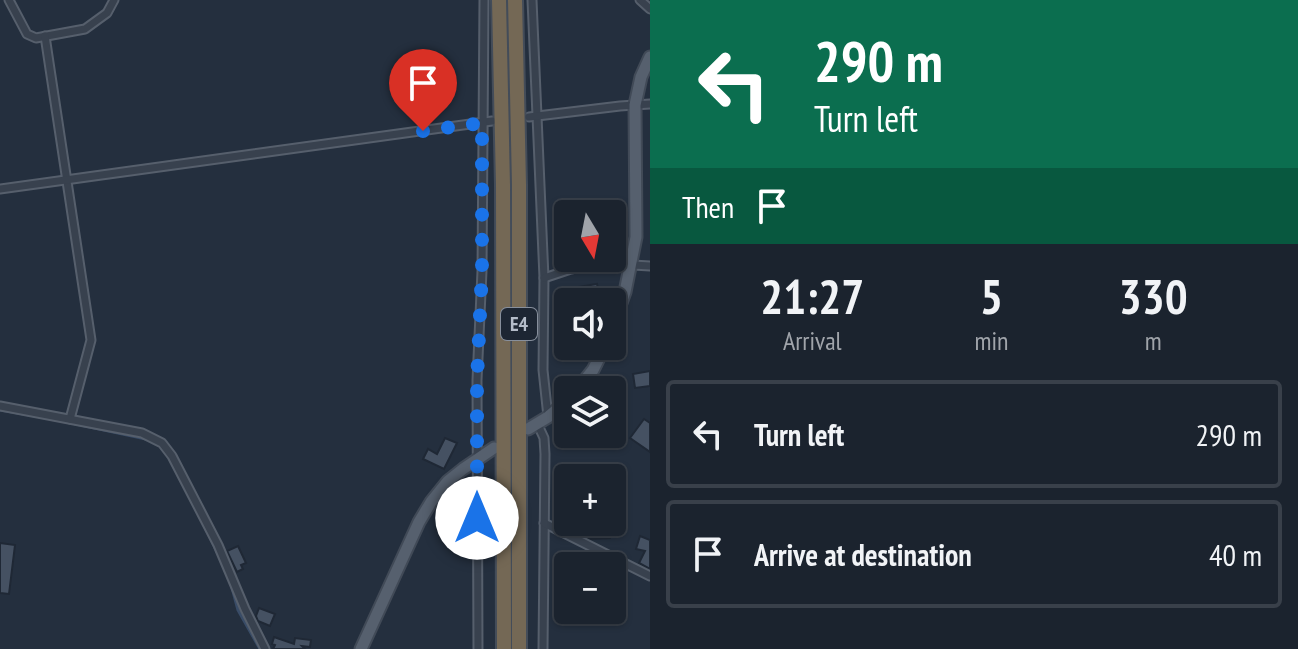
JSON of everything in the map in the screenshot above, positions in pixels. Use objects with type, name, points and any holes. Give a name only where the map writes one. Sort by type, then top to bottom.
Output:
[{"type":"highway","name":"E4","points":[[499,0],[503,113],[504,649]]},
{"type":"highway","name":"E4","points":[[515,0],[519,213],[519,649]]},
{"type":"main road","points":[[626,288],[636,237],[635,105],[641,77],[650,57]]},
{"type":"main road","points":[[538,423],[554,411]]},
{"type":"main road","points":[[361,649],[424,512],[448,481],[494,448]]},
{"type":"street","points":[[9,0],[27,34],[36,38],[85,29],[107,13],[114,0]]},
{"type":"street","points":[[478,649],[477,380],[482,271],[484,0]]},
{"type":"street","points":[[532,0],[533,117],[544,278],[543,370],[538,423],[544,438],[545,454],[543,649]]},
{"type":"street","points":[[640,0],[650,9]]},
{"type":"street","points":[[45,36],[91,340],[70,419]]},
{"type":"street","points":[[533,117],[650,104]]},
{"type":"street","points":[[0,189],[492,121]]},
{"type":"street","points":[[544,278],[599,263],[650,266]]},
{"type":"street","points":[[0,406],[142,433],[165,445],[218,545],[265,649]]},
{"type":"street","points":[[544,523],[650,576]]},
{"type":"building","points":[[597,284],[598,288],[578,288]]},
{"type":"building","points":[[650,371],[650,386],[635,388],[633,374]]},
{"type":"building","points":[[644,419],[650,423],[650,452],[630,438]]},
{"type":"building","points":[[445,438],[457,443],[444,469],[423,459],[428,449],[437,454]]},
{"type":"building","points":[[586,536],[610,536],[610,538],[590,539]]},
{"type":"building","points":[[640,536],[650,540],[650,569],[639,563],[645,551],[636,549]]},
{"type":"building","points":[[0,543],[15,545],[9,594],[0,593]]},
{"type":"building","points":[[238,546],[246,563],[237,572],[227,551]]},
{"type":"building","points":[[259,608],[275,614],[270,626],[258,621]]},
{"type":"building","points":[[274,637],[294,644],[295,638],[311,640],[310,647],[273,649]]},
{"type":"waterway","points":[[0,410],[52,419]]},
{"type":"waterway","points":[[71,423],[146,439]]},
{"type":"waterway","points":[[206,529],[220,558]]},
{"type":"waterway","points":[[231,584],[238,610],[260,649]]},
{"type":"route","points":[[423,131],[482,123],[477,518]]}]
